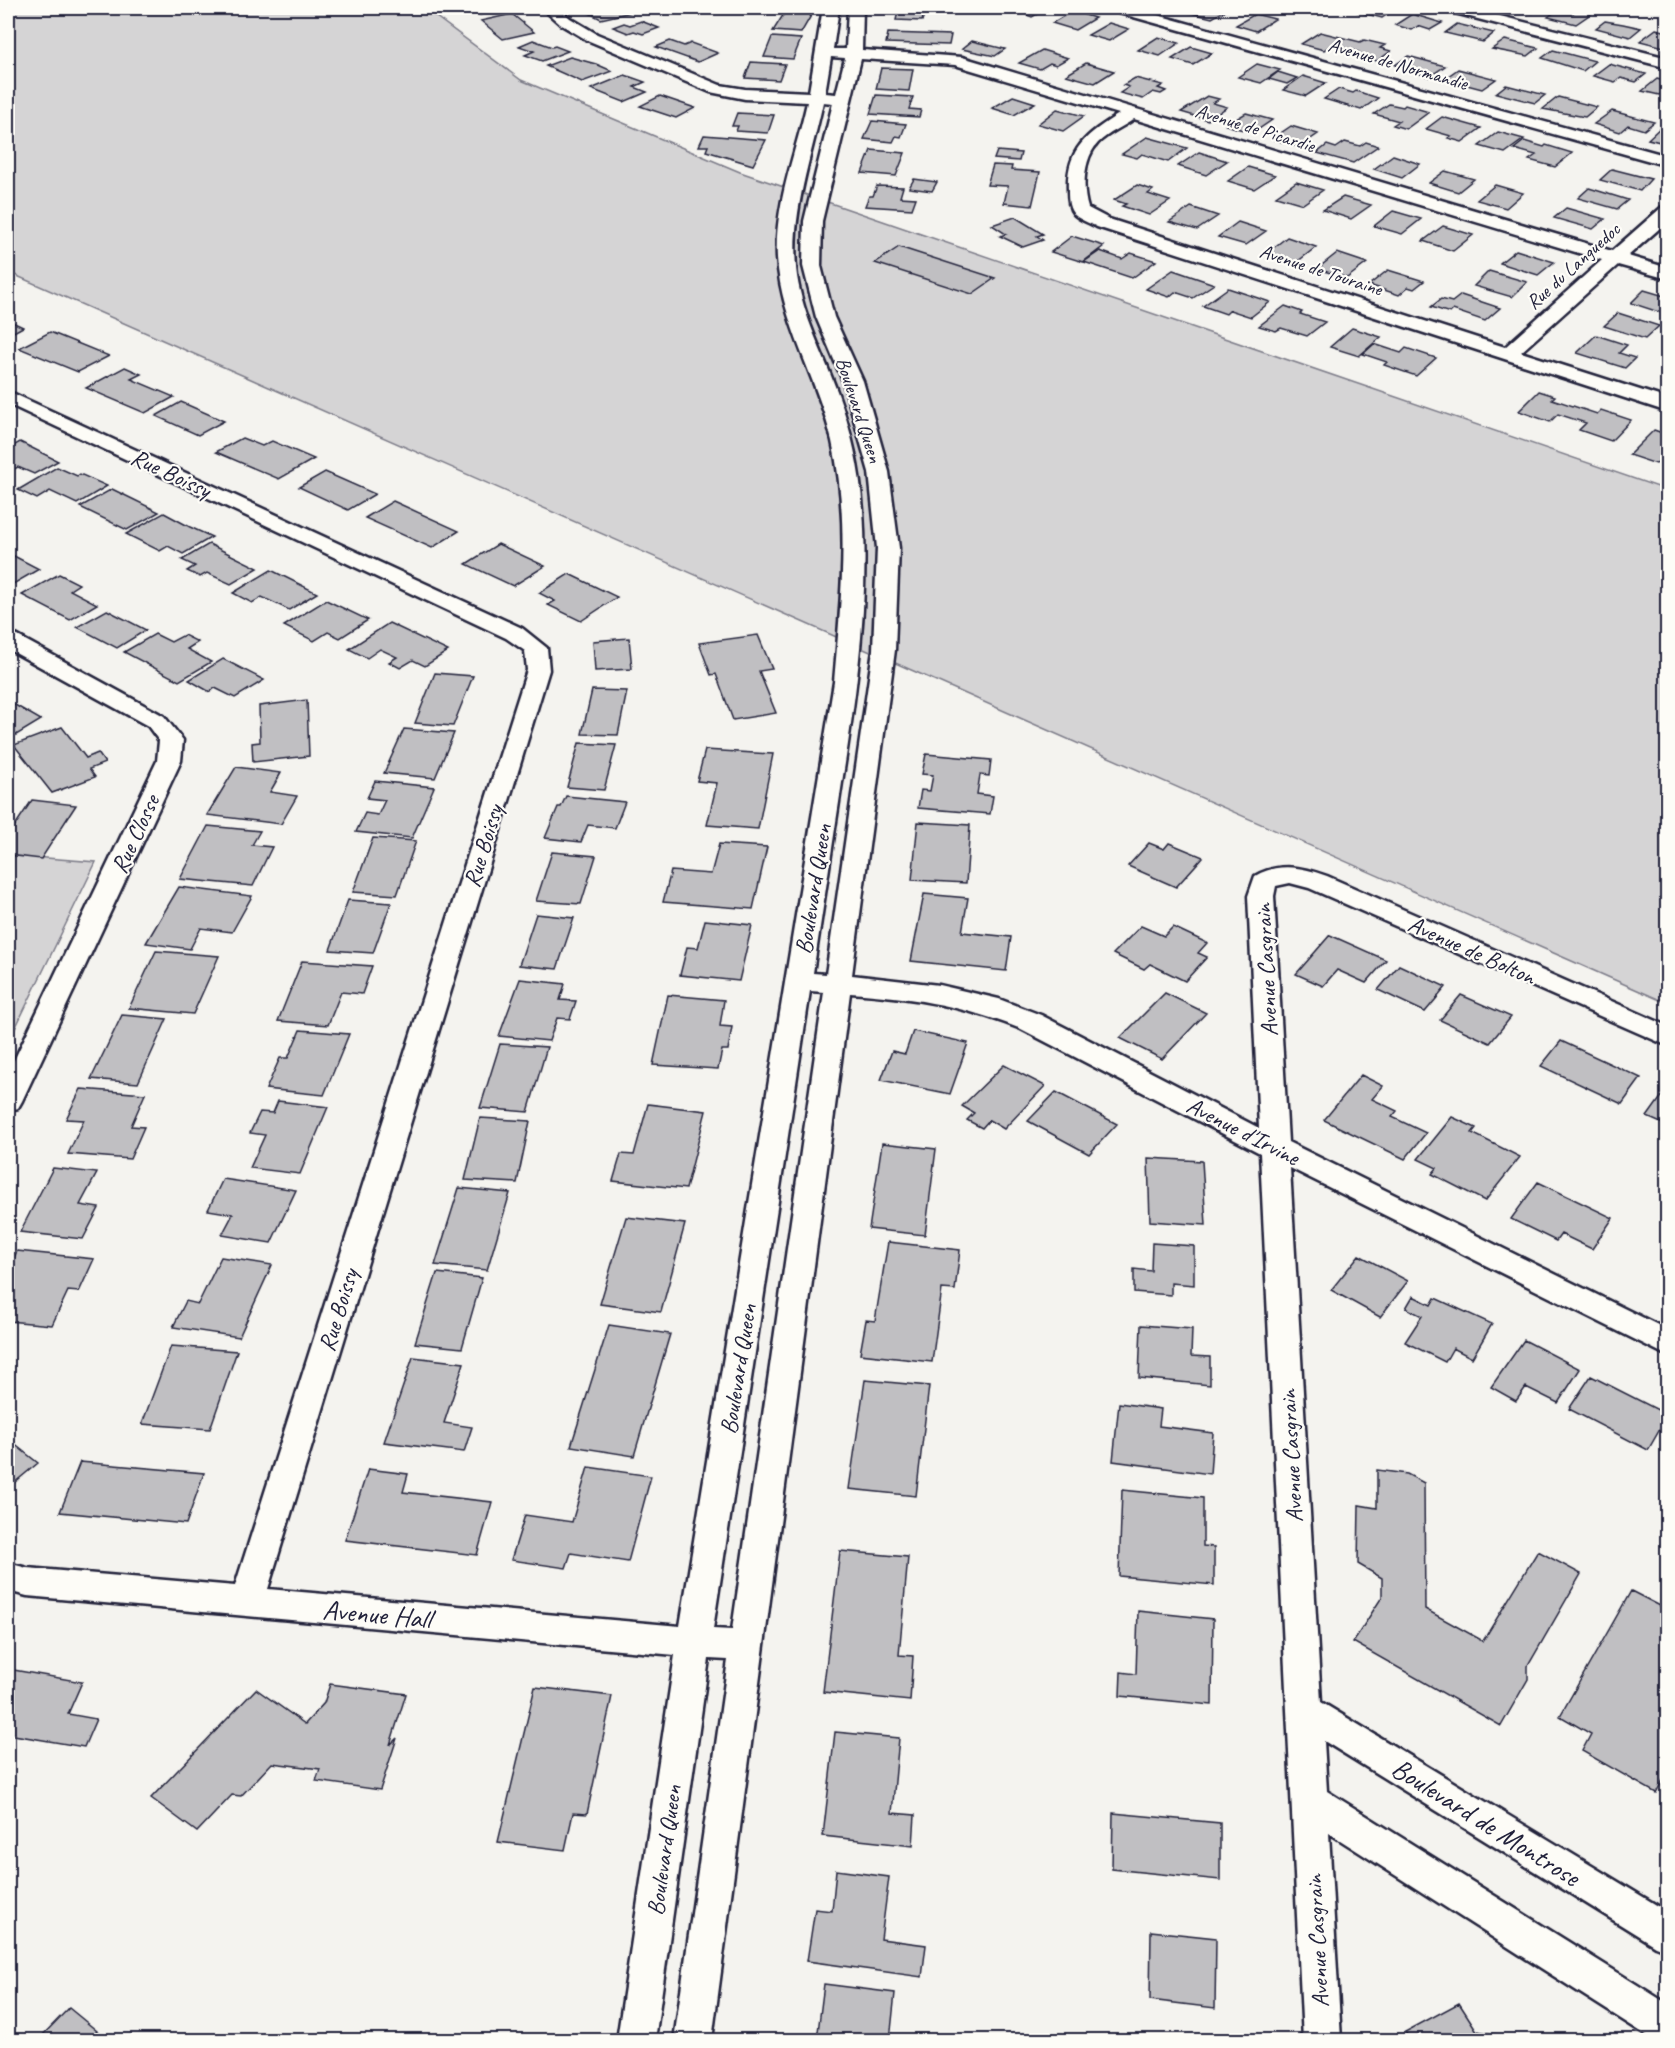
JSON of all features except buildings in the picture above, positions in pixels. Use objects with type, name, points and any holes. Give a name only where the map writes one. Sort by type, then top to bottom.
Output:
[{"type":"street","points":[[550,8],[570,24],[592,37],[701,84],[745,94],[841,98]]},
{"type":"street","name":"Boulevard Queen","points":[[636,2040],[694,1642],[843,698],[855,585],[852,499],[848,467],[833,408],[798,319],[788,283],[786,248],[792,195],[816,97],[831,8]]},
{"type":"street","name":"Boulevard Queen","points":[[693,2040],[884,650],[888,548],[879,472],[853,381],[825,317],[815,280],[812,245],[813,221],[818,196],[854,54],[856,8]]},
{"type":"street","name":"Avenue de Normandie","points":[[1117,8],[1668,161]]},
{"type":"street","points":[[1452,8],[1668,63]]},
{"type":"street","name":"Avenue de Picardie","points":[[825,52],[956,60],[1668,274]]},
{"type":"street","name":"Avenue de Touraine","points":[[1132,113],[1093,139],[1087,147],[1077,174],[1076,203],[1080,211],[1103,223],[1668,406]]},
{"type":"street","points":[[792,195],[818,196]]},
{"type":"street","name":"Rue du Languedoc","points":[[1508,354],[1668,211]]},
{"type":"street","name":"Rue Boissy","points":[[15,407],[514,633],[536,648],[538,670],[247,1602]]},
{"type":"street","name":"Rue Closse","points":[[8,640],[156,721],[171,740],[169,761],[8,1101]]},
{"type":"street","points":[[843,698],[878,699]]},
{"type":"street","name":"Avenue de Bolton","points":[[1273,876],[1297,874],[1318,882],[1668,1036]]},
{"type":"street","name":"Avenue Casgrain","points":[[1273,876],[1264,882],[1261,896],[1322,2040]]},
{"type":"street","name":"Avenue d'Irvine","points":[[799,981],[939,994],[1000,1010],[1031,1022],[1668,1344]]},
{"type":"street","name":"Avenue Hall","points":[[8,1577],[27,1582],[748,1647]]},
{"type":"street","name":"Boulevard de Montrose","points":[[1305,1710],[1668,1933]]},
{"type":"street","points":[[1309,1800],[1668,2026]]},
{"type":"shaded area","points":[[8,8],[424,8],[521,80],[740,172],[1667,490],[1667,1003],[8,272]]},
{"type":"shaded area","points":[[8,855],[96,862],[8,1043]]}]
